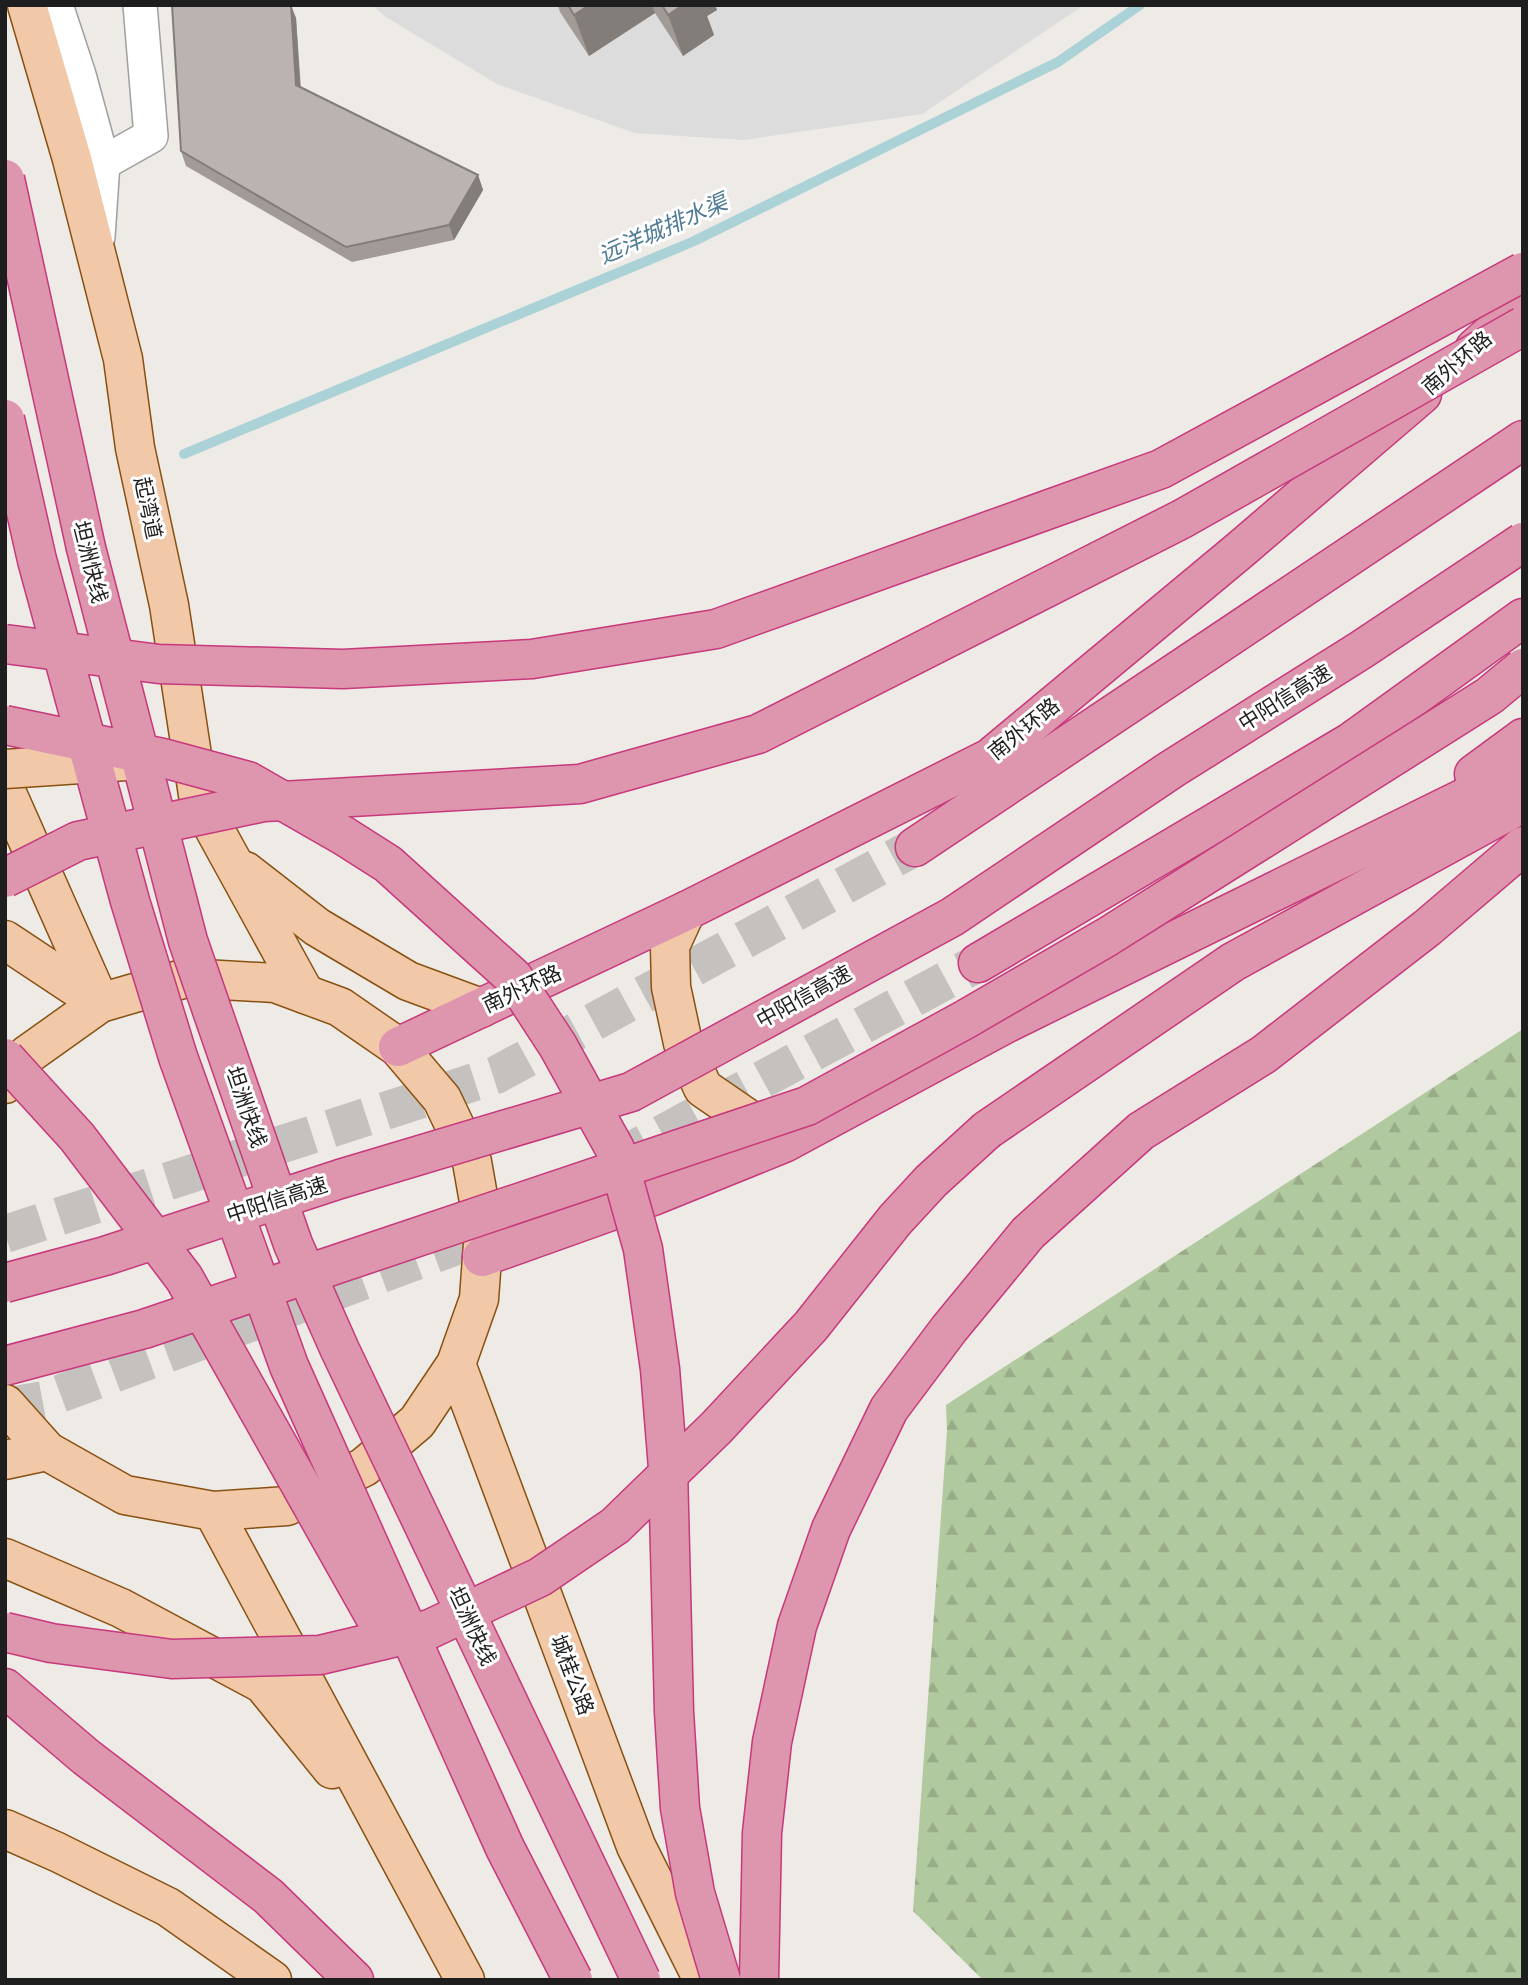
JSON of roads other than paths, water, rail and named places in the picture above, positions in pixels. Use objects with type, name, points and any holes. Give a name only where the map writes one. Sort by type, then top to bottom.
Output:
[{"type":"highway","name":"坦洲快线","points":[[5,179],[86,548],[188,941],[293,1244],[340,1349],[641,1980]]},
{"type":"highway","points":[[5,644],[159,664],[343,669],[532,659],[716,629],[1161,469],[1523,272]]},
{"type":"highway","name":"南外环路","points":[[398,1047],[686,911],[990,758],[1240,550],[1501,325],[1523,295]]},
{"type":"highway","points":[[5,878],[78,841],[264,802],[580,784],[758,734],[1182,519],[1523,326]]},
{"type":"highway","points":[[5,419],[44,586],[130,901],[178,1057],[289,1366],[505,1848]]},
{"type":"highway","name":"南外环路","points":[[915,847],[1523,440]]},
{"type":"highway","name":"中阳信高速","points":[[5,1283],[105,1256],[340,1179],[631,1092],[952,917],[1172,769],[1361,650],[1523,542]]},
{"type":"highway","points":[[978,963],[1351,742],[1523,618]]},
{"type":"highway","points":[[5,1366],[144,1329],[807,1106],[966,1019],[1107,937],[1489,696],[1523,668]]},
{"type":"highway","points":[[5,726],[163,758],[248,781],[344,836],[388,864],[513,977],[558,1046],[615,1149],[643,1249],[660,1368],[668,1468],[674,1713],[680,1808],[695,1893],[721,1980]]},
{"type":"highway","points":[[1397,832],[1523,738]]},
{"type":"highway","points":[[482,1257],[653,1196],[784,1143],[1007,1023],[1523,769]]},
{"type":"highway","points":[[5,1632],[51,1643],[172,1659],[320,1655],[430,1629],[540,1577],[615,1526],[716,1428],[811,1326],[895,1220],[987,1130],[1233,962],[1523,801]]},
{"type":"highway","points":[[759,1980],[762,1833],[772,1742],[797,1626],[831,1529],[889,1409],[949,1329],[1028,1233],[1141,1130],[1263,1055],[1427,928],[1523,846]]},
{"type":"highway","points":[[5,1058],[77,1137],[184,1278],[505,1848],[573,1980]]},
{"type":"highway","points":[[5,1688],[86,1757],[268,1896],[354,1980]]},
{"type":"main road","name":"起湾道","points":[[27,5],[97,254],[122,359],[135,448],[169,605],[199,801],[305,994]]},
{"type":"main road","points":[[5,769],[163,758]]},
{"type":"main road","points":[[5,789],[100,1003]]},
{"type":"main road","points":[[232,861],[328,934],[408,981],[481,1008]]},
{"type":"main road","points":[[686,911],[670,946],[671,987],[682,1043],[704,1088],[784,1143]]},
{"type":"main road","points":[[5,940],[100,1003]]},
{"type":"main road","points":[[5,1084],[27,1055],[100,1003],[186,978],[275,983],[340,1007],[398,1047],[442,1100],[472,1162],[484,1230],[479,1299],[456,1364],[417,1422],[364,1467],[287,1506],[213,1511],[125,1495],[47,1451],[5,1405]]},
{"type":"main road","name":"城桂公路","points":[[456,1364],[636,1846],[703,1980]]},
{"type":"main road","points":[[5,1460],[47,1451]]},
{"type":"main road","points":[[213,1511],[465,1980]]},
{"type":"main road","points":[[5,1558],[121,1608],[263,1684],[391,1842]]},
{"type":"main road","points":[[5,1829],[168,1907],[272,1980]]},
{"type":"street","points":[[56,5],[103,163],[97,254]]},
{"type":"street","points":[[103,163],[151,136],[140,5]]},
{"type":"waterway","name":"远洋城排水渠","points":[[184,454],[692,242],[1058,62],[1140,5]]},
{"type":"tunnel","points":[[5,1234],[496,1075],[915,847]]},
{"type":"tunnel","points":[[612,1161],[978,963]]},
{"type":"tunnel","points":[[5,1407],[43,1400],[451,1248],[503,1219]]}]
